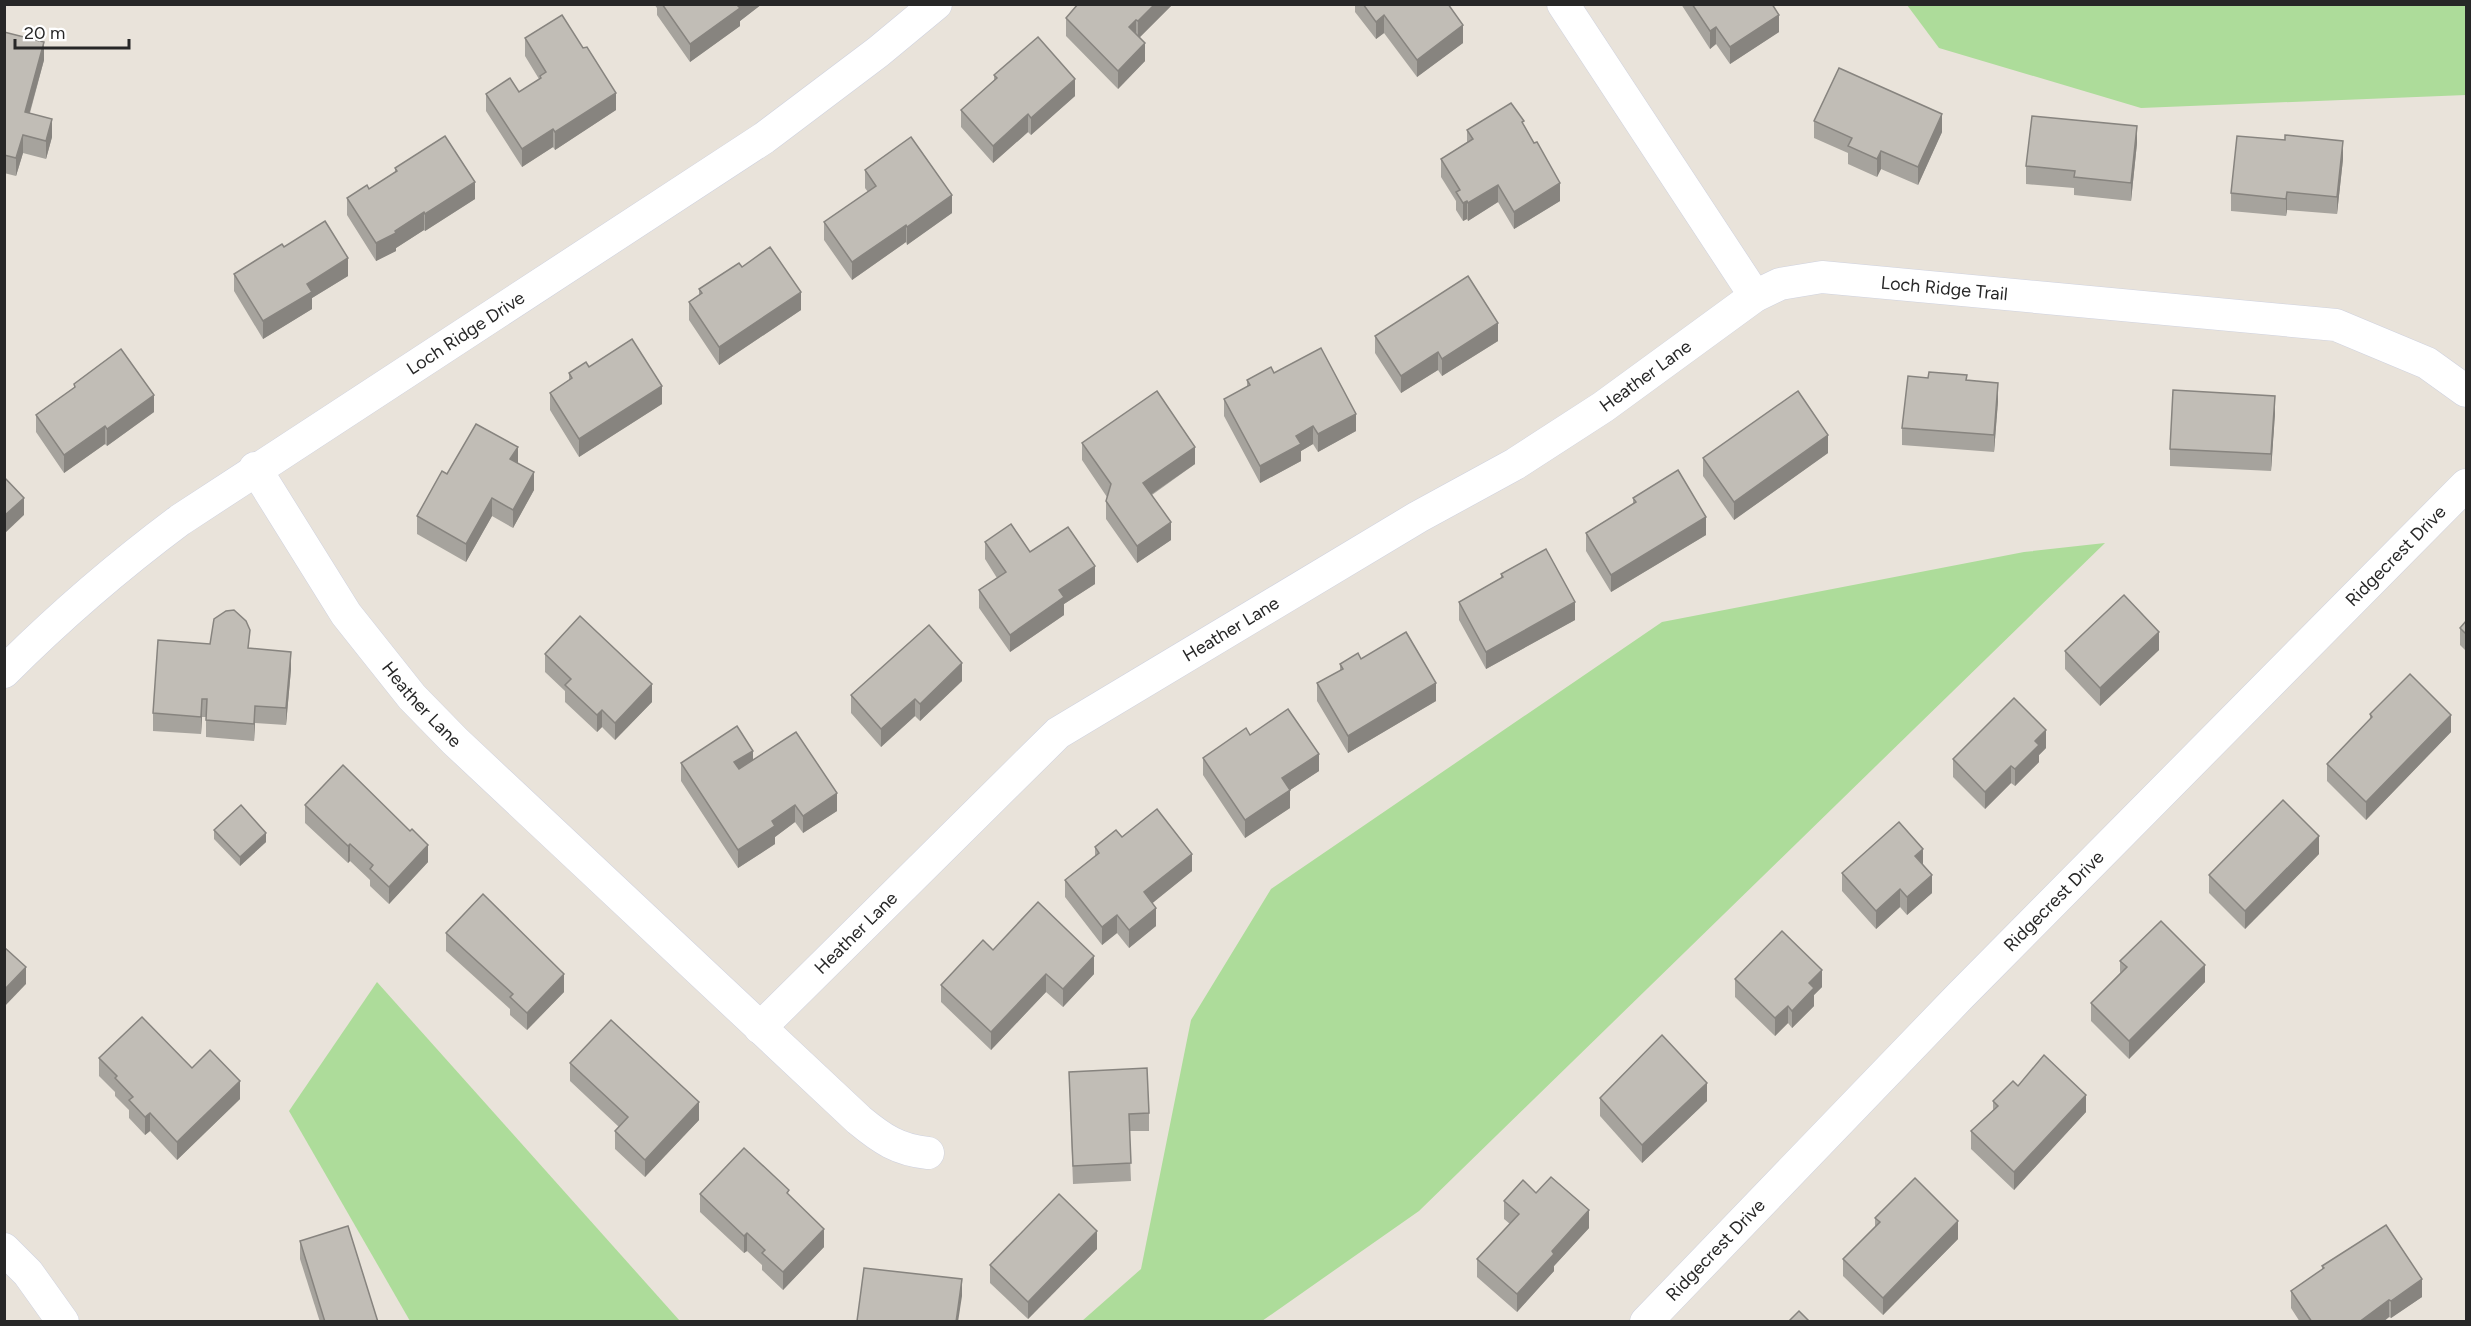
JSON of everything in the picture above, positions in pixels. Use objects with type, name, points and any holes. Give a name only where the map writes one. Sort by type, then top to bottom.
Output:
[{"type":"street","name":"Loch Ridge Drive","points":[[4,672],[49,627],[118,566],[180,520],[255,468],[633,226],[764,138],[878,52],[936,4]]},
{"type":"street","points":[[1563,4],[1755,296]]},
{"type":"street","name":"Loch Ridge Trail","points":[[1755,296],[1780,284],[1822,277],[2336,325],[2427,363],[2466,391]]},
{"type":"street","name":"Heather Lane","points":[[760,1028],[1058,733],[1418,517],[1515,464],[1603,406],[1755,296]]},
{"type":"street","name":"Heather Lane","points":[[255,468],[346,614],[412,697],[859,1120],[882,1138],[907,1150],[928,1153]]},
{"type":"street","name":"Ridgecrest Drive","points":[[1646,1322],[1959,997],[2466,484]]},
{"type":"street","points":[[4,1249],[28,1273],[63,1322]]},
{"type":"green space","points":[[1907,5],[2466,5],[2466,95],[2141,108],[1939,48]]},
{"type":"green space","points":[[2105,543],[1419,1211],[1262,1321],[1082,1321],[1141,1269],[1191,1020],[1271,889],[1662,622],[2024,552]]},
{"type":"green space","points":[[377,982],[680,1321],[410,1321],[289,1111]]},
{"type":"building","points":[[662,4],[738,4],[740,8],[690,44]]},
{"type":"building","points":[[1078,4],[1155,4],[1129,27],[1145,43],[1118,71],[1066,18]]},
{"type":"building","points":[[1363,4],[1448,4],[1463,25],[1417,60],[1384,15],[1376,22]]},
{"type":"building","points":[[1692,4],[1772,4],[1779,15],[1730,47],[1716,27],[1710,31]]},
{"type":"building","points":[[562,15],[583,48],[587,47],[616,93],[555,132],[553,129],[522,149],[486,94],[510,78],[519,92],[541,78],[540,76],[546,72],[525,38]]},
{"type":"building","points":[[4,32],[44,42],[25,112],[52,119],[46,141],[23,135],[16,158],[4,155]]},
{"type":"building","points":[[1038,37],[1075,79],[1031,118],[1028,114],[993,146],[961,110],[997,78],[994,75]]},
{"type":"building","points":[[1839,68],[1942,114],[1918,167],[1881,151],[1877,159],[1848,146],[1852,138],[1814,121]]},
{"type":"building","points":[[1511,103],[1524,121],[1522,122],[1534,143],[1537,142],[1560,183],[1514,212],[1498,185],[1468,203],[1467,201],[1463,203],[1456,192],[1460,190],[1441,159],[1473,139],[1467,130]]},
{"type":"building","points":[[2032,116],[2137,126],[2131,183],[2074,177],[2075,171],[2026,166]]},
{"type":"building","points":[[2285,135],[2343,141],[2337,197],[2287,192],[2286,199],[2231,193],[2237,136],[2285,140]]},
{"type":"building","points":[[445,136],[475,182],[425,214],[424,212],[395,231],[396,233],[376,243],[347,198],[367,185],[369,189],[397,171],[395,168]]},
{"type":"building","points":[[911,137],[952,195],[852,262],[824,222],[876,186],[865,170]]},
{"type":"building","points":[[325,221],[348,258],[307,284],[312,292],[263,321],[234,274],[282,244],[284,247]]},
{"type":"building","points":[[770,247],[801,292],[719,347],[689,302],[702,293],[699,289],[739,263],[742,267]]},
{"type":"building","points":[[1468,276],[1498,323],[1442,359],[1438,352],[1401,376],[1375,336]]},
{"type":"building","points":[[632,339],[662,386],[579,439],[550,393],[572,378],[569,373],[586,362],[589,367]]},
{"type":"building","points":[[1321,348],[1356,414],[1318,434],[1313,426],[1296,436],[1301,444],[1260,466],[1224,399],[1250,385],[1247,380],[1271,367],[1274,373]]},
{"type":"building","points":[[121,349],[154,395],[107,429],[105,426],[64,455],[36,415],[75,387],[74,384]]},
{"type":"building","points":[[1929,372],[1967,375],[1966,380],[1998,383],[1994,435],[1902,428],[1908,376],[1928,378]]},
{"type":"building","points":[[2173,390],[2275,396],[2271,454],[2170,449]]},
{"type":"building","points":[[1157,391],[1195,447],[1143,483],[1171,522],[1137,546],[1106,501],[1111,484],[1082,443]]},
{"type":"building","points":[[1798,391],[1828,435],[1734,502],[1703,458]]},
{"type":"building","points":[[476,424],[518,447],[510,459],[534,472],[513,510],[492,498],[466,544],[417,516],[442,471],[447,474]]},
{"type":"building","points":[[1678,470],[1706,517],[1611,575],[1586,533],[1636,502],[1633,498]]},
{"type":"building","points":[[4,477],[24,498],[4,516]]},
{"type":"building","points":[[1011,524],[1030,552],[1068,527],[1095,566],[1059,590],[1064,597],[1010,635],[979,590],[1006,572],[985,542]]},
{"type":"building","points":[[1546,549],[1575,602],[1486,652],[1459,602],[1503,577],[1501,574]]},
{"type":"building","points":[[2124,595],[2159,632],[2100,688],[2065,651]]},
{"type":"building","points":[[234,610],[246,621],[250,630],[248,648],[291,652],[286,708],[255,706],[254,724],[206,720],[207,699],[202,699],[201,717],[153,713],[158,640],[210,644],[214,619],[226,611]]},
{"type":"building","points":[[580,616],[652,684],[615,723],[602,710],[597,715],[565,685],[571,679],[545,654]]},
{"type":"building","points":[[2466,621],[2466,634],[2460,628]]},
{"type":"building","points":[[929,625],[962,663],[920,704],[915,699],[881,729],[851,695]]},
{"type":"building","points":[[1406,632],[1436,683],[1348,736],[1317,683],[1343,669],[1340,664],[1358,653],[1361,659]]},
{"type":"building","points":[[2410,674],[2451,715],[2366,802],[2327,764],[2372,717],[2370,714]]},
{"type":"building","points":[[2014,698],[2046,730],[2035,741],[2039,745],[2015,769],[2011,766],[1985,792],[1953,759]]},
{"type":"building","points":[[1288,709],[1319,754],[1282,778],[1290,790],[1245,820],[1203,758],[1246,728],[1250,735]]},
{"type":"building","points":[[737,726],[753,751],[734,762],[739,769],[796,732],[837,793],[803,816],[795,805],[772,821],[775,826],[738,850],[681,763]]},
{"type":"building","points":[[343,765],[410,831],[412,829],[428,845],[389,887],[370,869],[373,865],[350,844],[348,846],[305,805]]},
{"type":"building","points":[[2283,800],[2319,836],[2245,911],[2209,875]]},
{"type":"building","points":[[241,805],[266,833],[240,857],[214,830]]},
{"type":"building","points":[[1157,809],[1192,854],[1144,892],[1156,908],[1129,930],[1117,915],[1102,927],[1065,880],[1099,853],[1095,847],[1116,830],[1122,837]]},
{"type":"building","points":[[1899,822],[1923,849],[1915,856],[1932,875],[1907,897],[1900,889],[1876,911],[1842,873]]},
{"type":"building","points":[[483,894],[564,974],[527,1013],[510,997],[513,994],[446,933]]},
{"type":"building","points":[[1038,902],[1094,956],[1063,989],[1046,974],[991,1032],[941,985],[983,940],[993,950]]},
{"type":"building","points":[[2161,921],[2205,965],[2129,1041],[2091,1003],[2127,967],[2120,961]]},
{"type":"building","points":[[1782,931],[1822,970],[1809,983],[1814,988],[1792,1011],[1788,1006],[1775,1018],[1735,979]]},
{"type":"building","points":[[4,947],[26,967],[4,990]]},
{"type":"building","points":[[142,1017],[192,1068],[210,1050],[240,1081],[177,1142],[150,1113],[145,1117],[129,1100],[133,1097],[99,1058]]},
{"type":"building","points":[[611,1020],[699,1102],[645,1160],[615,1131],[628,1117],[570,1063]]},
{"type":"building","points":[[1662,1035],[1707,1083],[1642,1145],[1600,1098]]},
{"type":"building","points":[[2044,1055],[2086,1095],[2014,1172],[1971,1131],[1998,1106],[1993,1101],[2013,1081],[2018,1086]]},
{"type":"building","points":[[1147,1068],[1149,1113],[1129,1114],[1131,1163],[1073,1166],[1069,1072]]},
{"type":"building","points":[[744,1148],[789,1190],[787,1193],[824,1229],[783,1272],[762,1253],[765,1250],[747,1233],[744,1236],[700,1194]]},
{"type":"building","points":[[1551,1177],[1589,1210],[1552,1251],[1554,1254],[1517,1294],[1477,1259],[1519,1214],[1504,1201],[1523,1180],[1536,1193]]},
{"type":"building","points":[[1915,1178],[1958,1221],[1883,1298],[1843,1259],[1880,1222],[1875,1218]]},
{"type":"building","points":[[1059,1194],[1097,1231],[1028,1302],[990,1265]]},
{"type":"building","points":[[2386,1225],[2422,1279],[2359,1322],[2312,1322],[2291,1291],[2324,1268],[2322,1266]]},
{"type":"building","points":[[348,1226],[378,1322],[325,1322],[300,1241]]},
{"type":"building","points":[[864,1268],[962,1279],[956,1322],[857,1321]]},
{"type":"building","points":[[1799,1311],[1810,1322],[1788,1322]]}]
